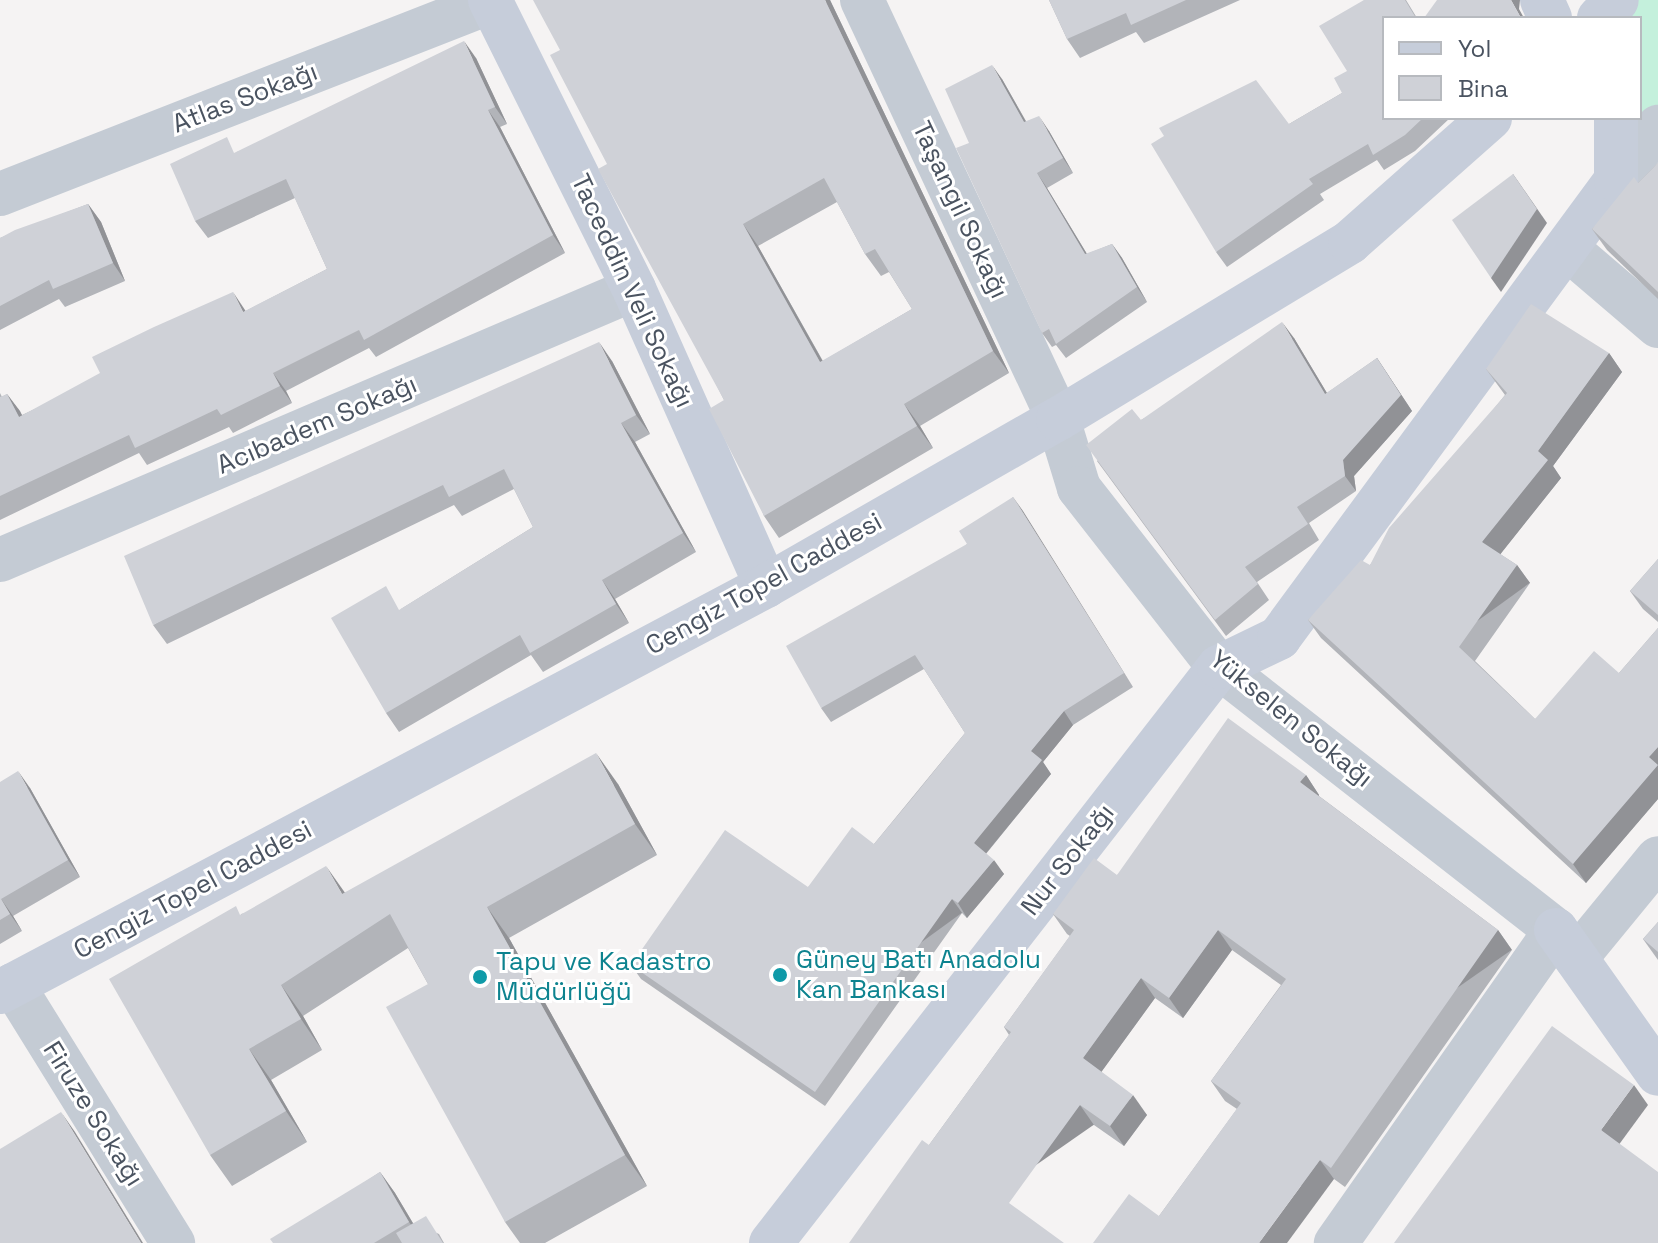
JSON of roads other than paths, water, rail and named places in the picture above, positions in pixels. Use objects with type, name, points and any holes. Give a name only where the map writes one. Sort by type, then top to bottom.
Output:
[{"type":"main road","points":[[1601,16],[1617,0]]},
{"type":"main road","name":"Taceddin Veli Sokağı","points":[[490,1],[634,289],[766,586]]},
{"type":"main road","name":"Cengiz Topel Caddesi","points":[[6,988],[766,586],[1058,419],[1350,242],[1488,120]]},
{"type":"main road","points":[[1219,667],[1279,638],[1569,250],[1616,180],[1616,120]]},
{"type":"main road","name":"Nur Sokağı","points":[[771,1243],[1219,667]]},
{"type":"main road","points":[[1566,944],[1658,1074]]},
{"type":"street","name":"Taşangil Sokağı","points":[[862,0],[1058,419]]},
{"type":"street","name":"Atlas Sokağı","points":[[0,194],[490,1]]},
{"type":"street","points":[[1616,180],[1658,127]]},
{"type":"street","points":[[1569,250],[1658,326]]},
{"type":"street","name":"Acıbadem Sokağı","points":[[0,560],[634,289]]},
{"type":"street","name":"Yükselen Sokağı","points":[[1058,419],[1079,488],[1219,667],[1566,944]]},
{"type":"street","points":[[1336,1243],[1566,944],[1658,858]]},
{"type":"street","name":"Firuze Sokağı","points":[[6,988],[173,1243]]},
{"type":"place","name":"Güney Batı Anadolu Kan Bankası","points":[[780,975]]},
{"type":"place","name":"Tapu ve Kadastro Müdürlüğü","points":[[480,977]]}]
